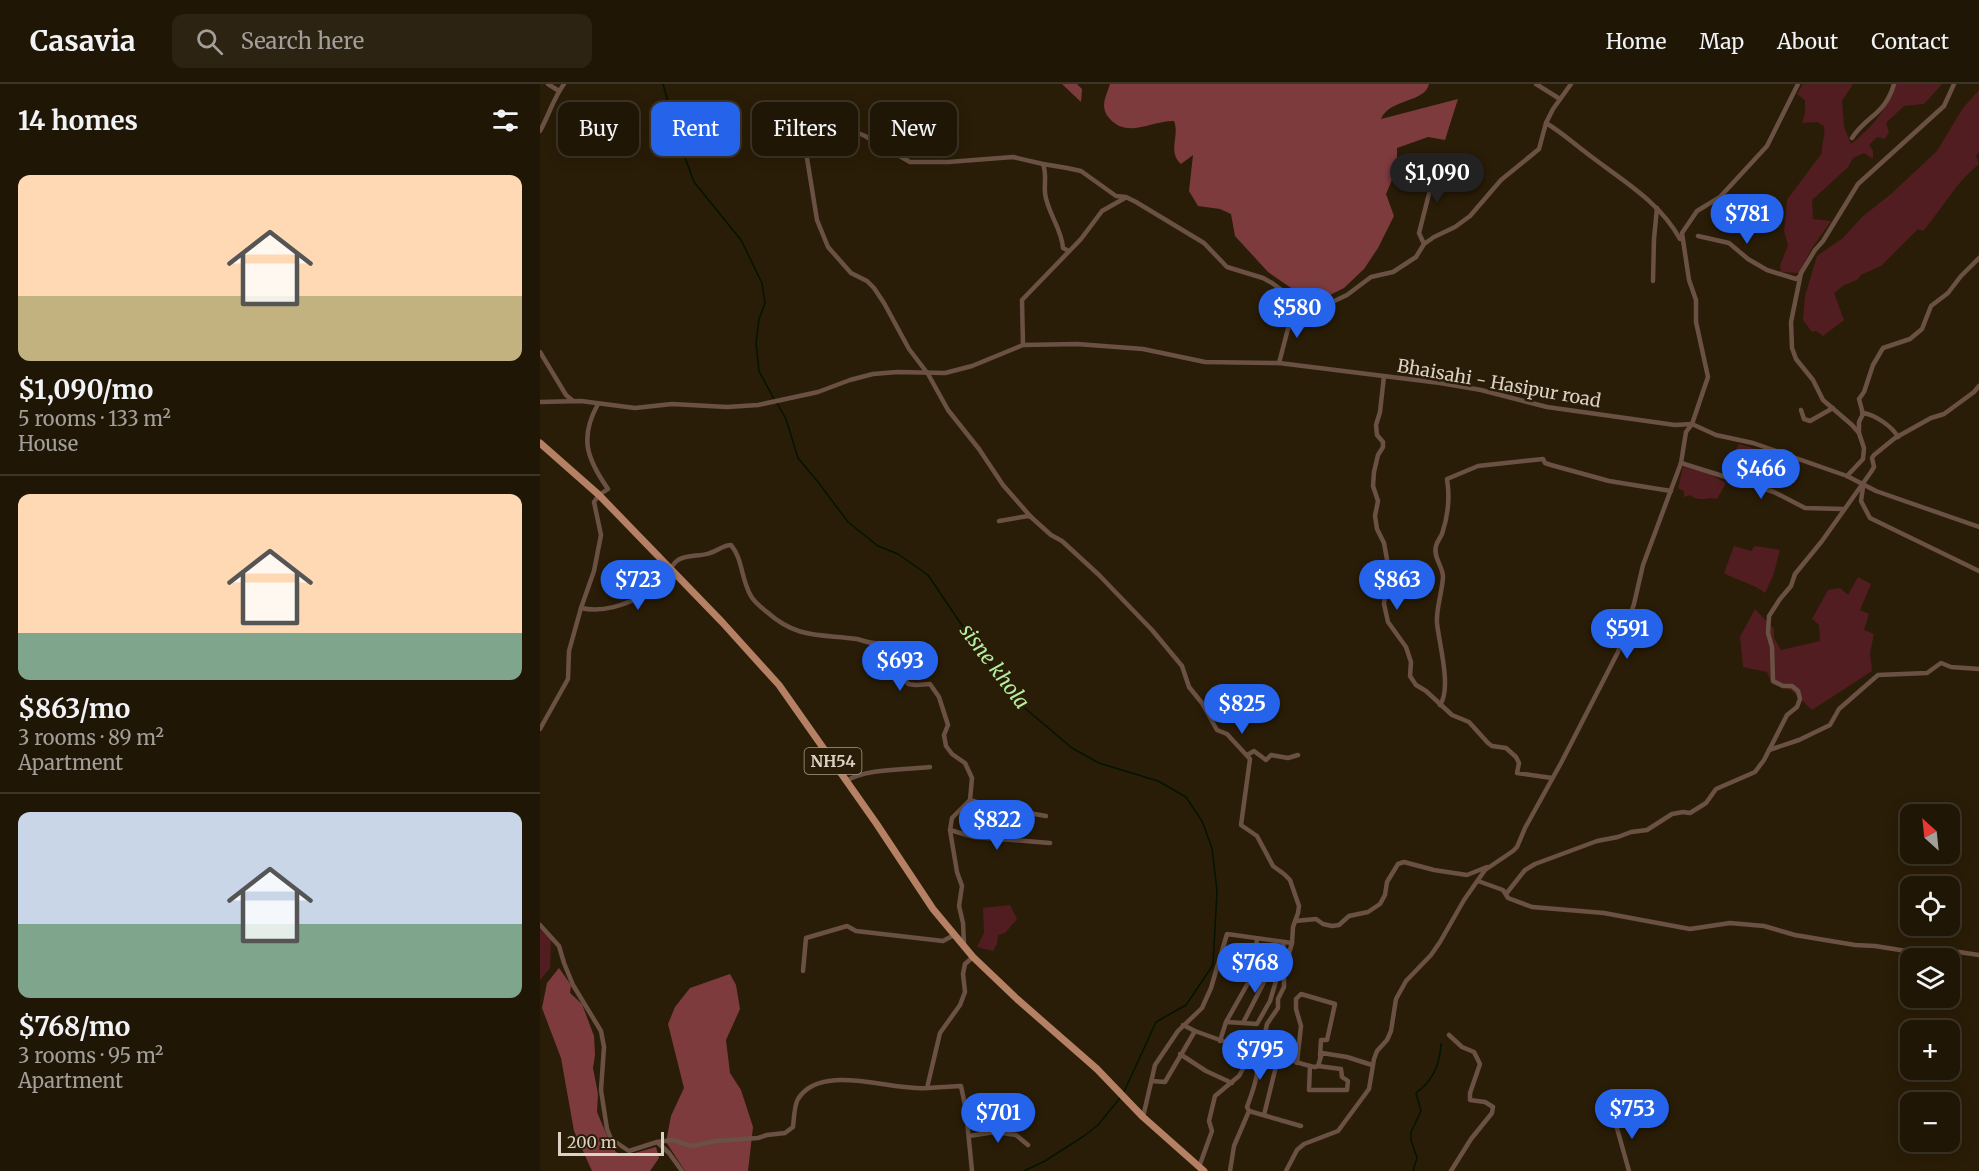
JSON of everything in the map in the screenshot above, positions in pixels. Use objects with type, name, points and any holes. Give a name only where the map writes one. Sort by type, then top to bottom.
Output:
[{"type":"main road","name":"NH54","points":[[540,443],[599,495],[779,684],[933,909],[973,957],[1097,1069],[1143,1117],[1201,1169]]},
{"type":"street","points":[[548,84],[559,91]]},
{"type":"street","points":[[540,131],[564,84]]},
{"type":"street","points":[[1536,84],[1560,99]]},
{"type":"street","points":[[1279,363],[1290,321],[1299,309],[1326,305],[1347,295],[1371,277],[1393,272],[1416,257],[1424,244],[1470,216],[1501,180],[1539,149],[1546,123],[1571,84]]},
{"type":"street","points":[[1286,1171],[1297,1150],[1304,1144],[1338,1131],[1368,1089],[1372,1065],[1377,1051],[1387,1040],[1391,1031],[1396,999],[1406,981],[1440,942],[1464,900],[1485,870],[1517,847],[1618,652],[1634,604],[1643,565],[1681,463],[1686,432],[1692,424],[1708,377],[1696,322],[1696,300],[1689,280],[1682,233],[1697,211],[1720,197],[1767,146],[1798,84]]},
{"type":"street","points":[[1852,138],[1858,129],[1882,109],[1894,84]]},
{"type":"street","points":[[1698,236],[1729,243],[1748,259],[1767,270],[1782,276],[1799,278],[1858,184],[1944,106],[1954,84]]},
{"type":"street","points":[[1546,123],[1621,177],[1657,208],[1675,228],[1682,242]]},
{"type":"street","points":[[1263,1048],[1267,1024],[1278,1008],[1278,999],[1284,987],[1284,970],[1299,906],[1290,880],[1273,866],[1257,836],[1241,825],[1250,764],[1247,755],[1227,734],[1216,730],[1202,703],[1189,687],[1182,666],[1152,630],[1088,564],[1031,517],[1004,485],[979,448],[948,410],[874,288],[867,281],[851,273],[828,247],[817,220],[806,152],[797,126],[840,124],[910,162],[948,162],[1012,157],[1080,171],[1116,196],[1126,197],[1204,243],[1227,267],[1272,283],[1287,294],[1299,309]]},
{"type":"street","points":[[1043,164],[1046,171],[1046,200],[1055,218],[1063,248],[1070,251]]},
{"type":"street","points":[[1424,244],[1419,233],[1431,186],[1425,180]]},
{"type":"street","points":[[1023,345],[1022,300],[1081,239],[1102,211],[1126,197]]},
{"type":"street","points":[[1653,281],[1657,208]]},
{"type":"street","points":[[1847,476],[1863,459],[1864,448],[1859,433],[1862,413],[1858,399],[1864,392],[1873,365],[1883,348],[1910,339],[1922,329],[1931,306],[1948,293],[1979,258]]},
{"type":"street","points":[[1802,273],[1791,322],[1792,348],[1796,359],[1813,380],[1823,400],[1859,433]]},
{"type":"street","name":"Bhaisahi - Hasipur road","points":[[540,402],[573,401],[635,408],[672,404],[727,407],[758,405],[789,399],[873,374],[897,372],[928,374],[958,370],[1023,345],[1117,346],[1205,362],[1279,363],[1384,375],[1460,386],[1536,405],[1675,424],[1692,424],[1716,435],[1753,443],[1847,476],[1876,491],[1979,527]]},
{"type":"street","points":[[541,354],[566,395],[573,401]]},
{"type":"street","points":[[1384,375],[1380,412],[1376,425],[1377,435],[1383,442],[1383,447],[1376,463],[1373,486],[1378,501],[1375,516],[1388,565],[1384,604],[1388,622],[1406,647],[1411,662],[1410,676],[1416,685],[1452,715],[1469,722],[1488,743],[1492,746],[1506,748],[1519,763],[1517,773],[1552,778]]},
{"type":"street","points":[[1506,894],[1525,870],[1535,864],[1597,841],[1647,830],[1672,814],[1690,813],[1706,803],[1716,789],[1755,772],[1787,715],[1797,707],[1800,699],[1798,691],[1792,686],[1783,686],[1773,681],[1772,647],[1768,633],[1769,616],[1791,586],[1795,574],[1863,484],[1874,467],[1872,458],[1874,455],[1898,437],[1931,418],[1944,414],[1979,386]]},
{"type":"street","points":[[540,729],[568,680],[569,651],[600,547],[601,535],[594,502],[608,489],[592,465],[587,448],[589,419],[598,404]]},
{"type":"street","points":[[1801,410],[1804,420],[1810,421],[1833,408]]},
{"type":"street","points":[[1862,413],[1867,413],[1891,426],[1898,437]]},
{"type":"street","points":[[1440,705],[1445,689],[1437,620],[1443,577],[1436,558],[1436,549],[1447,512],[1449,490],[1447,479],[1478,466],[1543,459],[1545,463],[1598,479],[1671,491]]},
{"type":"street","points":[[1681,463],[1774,492],[1805,508],[1843,509]]},
{"type":"street","points":[[1863,484],[1861,501],[1870,518],[1979,571]]},
{"type":"street","points":[[999,521],[1031,517]]},
{"type":"street","points":[[581,608],[601,610],[635,600],[656,590],[668,577],[670,568],[680,559],[692,555],[705,555],[731,545],[737,552],[742,576],[751,597],[779,623],[814,636],[859,639],[872,644],[879,643],[889,652],[892,661],[898,663],[908,684],[930,684],[939,697],[948,725],[944,735],[946,746],[952,754],[965,763],[972,778],[970,800],[952,818],[950,830],[957,872],[962,886],[959,906],[963,923],[964,947]]},
{"type":"street","points":[[1769,750],[1799,740],[1830,725],[1839,709],[1878,675],[1927,674],[1941,663],[1951,667],[1979,669]]},
{"type":"street","points":[[1247,755],[1254,751],[1266,760],[1271,756],[1288,758],[1298,755]]},
{"type":"street","points":[[846,781],[871,772],[930,767]]},
{"type":"street","points":[[970,800],[989,806],[1046,816]]},
{"type":"street","points":[[950,830],[974,837],[1050,843]]},
{"type":"street","points":[[1295,921],[1316,920],[1332,926],[1339,925],[1349,916],[1368,912],[1380,904],[1385,895],[1387,882],[1398,864],[1404,862],[1467,875],[1493,865]]},
{"type":"street","points":[[1478,881],[1503,890],[1519,903],[1532,907],[1604,913],[1690,929],[1730,922],[1753,924],[1795,935],[1855,945],[1919,953],[1959,952],[1979,955]]},
{"type":"street","points":[[540,925],[559,946],[573,985],[601,1031],[604,1047],[601,1090],[607,1129],[611,1139],[629,1151],[657,1142],[673,1140],[691,1146],[785,1133],[793,1127],[797,1100],[816,1083],[842,1079],[905,1088],[961,1086],[972,1171]]},
{"type":"street","points":[[803,971],[806,938],[847,926],[856,931],[943,941],[954,935]]},
{"type":"street","points":[[1143,1117],[1155,1065],[1167,1044],[1202,1008],[1207,999],[1227,934],[1292,943]]},
{"type":"street","points":[[1220,1041],[1226,1022],[1248,984],[1257,939]]},
{"type":"street","points":[[1226,1022],[1257,1024],[1270,1001],[1284,942]]},
{"type":"street","points":[[1243,1023],[1263,982],[1270,946]]},
{"type":"street","points":[[1220,956],[1251,974]]},
{"type":"street","points":[[927,1088],[940,1033],[960,1005],[965,992],[963,974],[965,964],[973,957]]},
{"type":"street","points":[[1297,1064],[1301,1026],[1296,1009],[1296,999],[1301,994],[1335,1004],[1327,1040],[1321,1040],[1318,1066]]},
{"type":"street","points":[[1183,1025],[1220,1041],[1257,1053]]},
{"type":"street","points":[[1152,1081],[1165,1082],[1195,1031]]},
{"type":"street","points":[[1449,1035],[1462,1047],[1474,1052],[1480,1064],[1470,1093],[1470,1100],[1485,1102],[1493,1107],[1492,1113],[1471,1138],[1451,1171]]},
{"type":"street","points":[[1201,1169],[1212,1131],[1209,1121],[1215,1095],[1239,1077],[1250,1056],[1266,1046],[1278,1049]]},
{"type":"street","points":[[1278,1049],[1281,1056],[1297,1064],[1341,1069],[1342,1077],[1348,1081],[1347,1090],[1309,1090],[1310,1066]]},
{"type":"street","points":[[1263,1115],[1278,1058],[1278,1049]]},
{"type":"street","points":[[1230,1171],[1234,1146],[1249,1111],[1247,1107],[1259,1067],[1257,1053]]},
{"type":"street","points":[[1320,1056],[1322,1053],[1340,1055],[1372,1065]]},
{"type":"street","points":[[1180,1054],[1206,1071],[1232,1083]]},
{"type":"street","points":[[1249,1111],[1301,1125]]},
{"type":"street","points":[[1613,1114],[1629,1171]]},
{"type":"street","points":[[969,1136],[995,1132],[1016,1135],[1028,1145]]},
{"type":"street","points":[[657,1142],[669,1153],[682,1171]]},
{"type":"shaded area","points":[[1062,84],[1077,84],[1082,89],[1081,102]]},
{"type":"shaded area","points":[[1110,84],[1429,84],[1421,95],[1392,107],[1381,119],[1458,99],[1445,140],[1428,137],[1397,148],[1397,168],[1386,194],[1394,216],[1378,248],[1364,269],[1344,288],[1326,297],[1297,292],[1268,272],[1235,236],[1231,214],[1220,209],[1198,206],[1189,191],[1193,155],[1181,164],[1177,159],[1174,149],[1176,132],[1174,121],[1133,128],[1117,125],[1107,115],[1104,106]]},
{"type":"shaded area","points":[[1803,84],[1853,84],[1842,101],[1844,127],[1851,144],[1878,117],[1896,84],[1942,84],[1924,104],[1904,106],[1886,123],[1889,132],[1885,139],[1877,137],[1869,145],[1873,151],[1873,159],[1864,153],[1853,158],[1848,167],[1812,200],[1813,219],[1831,221],[1812,248],[1799,273],[1781,272],[1780,266],[1788,245],[1784,231],[1787,200],[1822,153],[1824,126],[1817,122],[1802,123],[1805,100],[1797,94]]},
{"type":"shaded area","points":[[1979,90],[1979,152],[1976,156],[1979,164],[1956,187],[1923,231],[1918,229],[1881,266],[1861,275],[1857,280],[1844,285],[1834,293],[1844,320],[1823,336],[1816,331],[1812,332],[1803,320],[1805,296],[1817,256],[1843,238],[1862,217],[1891,194],[1937,151],[1963,108]]},
{"type":"shaded area","points":[[1739,444],[1759,450],[1758,468],[1753,483],[1723,474]]},
{"type":"shaded area","points":[[1683,467],[1708,473],[1726,483],[1717,499],[1697,499],[1690,495],[1684,497],[1684,491],[1678,488]]},
{"type":"shaded area","points":[[1734,546],[1751,551],[1755,546],[1780,550],[1773,576],[1765,593],[1724,573]]},
{"type":"shaded area","points":[[1858,577],[1871,584],[1860,610],[1869,614],[1864,630],[1874,634],[1870,653],[1872,671],[1812,710],[1791,690],[1772,684],[1767,672],[1743,667],[1740,637],[1755,609],[1774,629],[1774,638],[1781,650],[1820,641],[1819,625],[1812,619],[1828,590],[1840,588],[1848,595]]},
{"type":"shaded area","points":[[1010,905],[1017,919],[1005,933],[998,935],[993,951],[977,947],[984,933],[983,908]]},
{"type":"shaded area","points":[[540,929],[551,938],[550,968],[540,980]]},
{"type":"shaded area","points":[[559,968],[571,985],[570,993],[582,1004],[594,1036],[593,1068],[598,1094],[597,1112],[611,1145],[616,1152],[624,1156],[656,1147],[659,1158],[650,1171],[592,1171],[574,1131],[561,1058],[542,1008],[547,983]]},
{"type":"shaded area","points":[[730,974],[736,985],[740,1009],[726,1040],[730,1073],[741,1090],[753,1127],[748,1171],[685,1171],[666,1142],[671,1116],[684,1088],[668,1024],[675,1007],[690,988]]},
{"type":"waterway","name":"sisne khola","points":[[663,84],[679,141],[694,182],[741,240],[762,283],[765,303],[759,319],[756,343],[759,371],[774,399]]},
{"type":"waterway","name":"sisne khola","points":[[777,403],[786,419],[798,458],[848,522],[878,546],[898,554],[928,575],[984,658],[1020,704],[1072,748],[1099,763],[1158,781],[1186,797],[1202,821],[1212,848],[1217,891],[1213,965],[1186,1005],[1156,1022],[1123,1094]]},
{"type":"waterway","points":[[1413,1171],[1417,1158],[1411,1132],[1421,1111],[1416,1093],[1427,1083],[1434,1071],[1441,1044]]},
{"type":"waterway","name":"sisne khola","points":[[1024,1171],[1045,1161],[1084,1136],[1098,1125],[1120,1098]]}]
